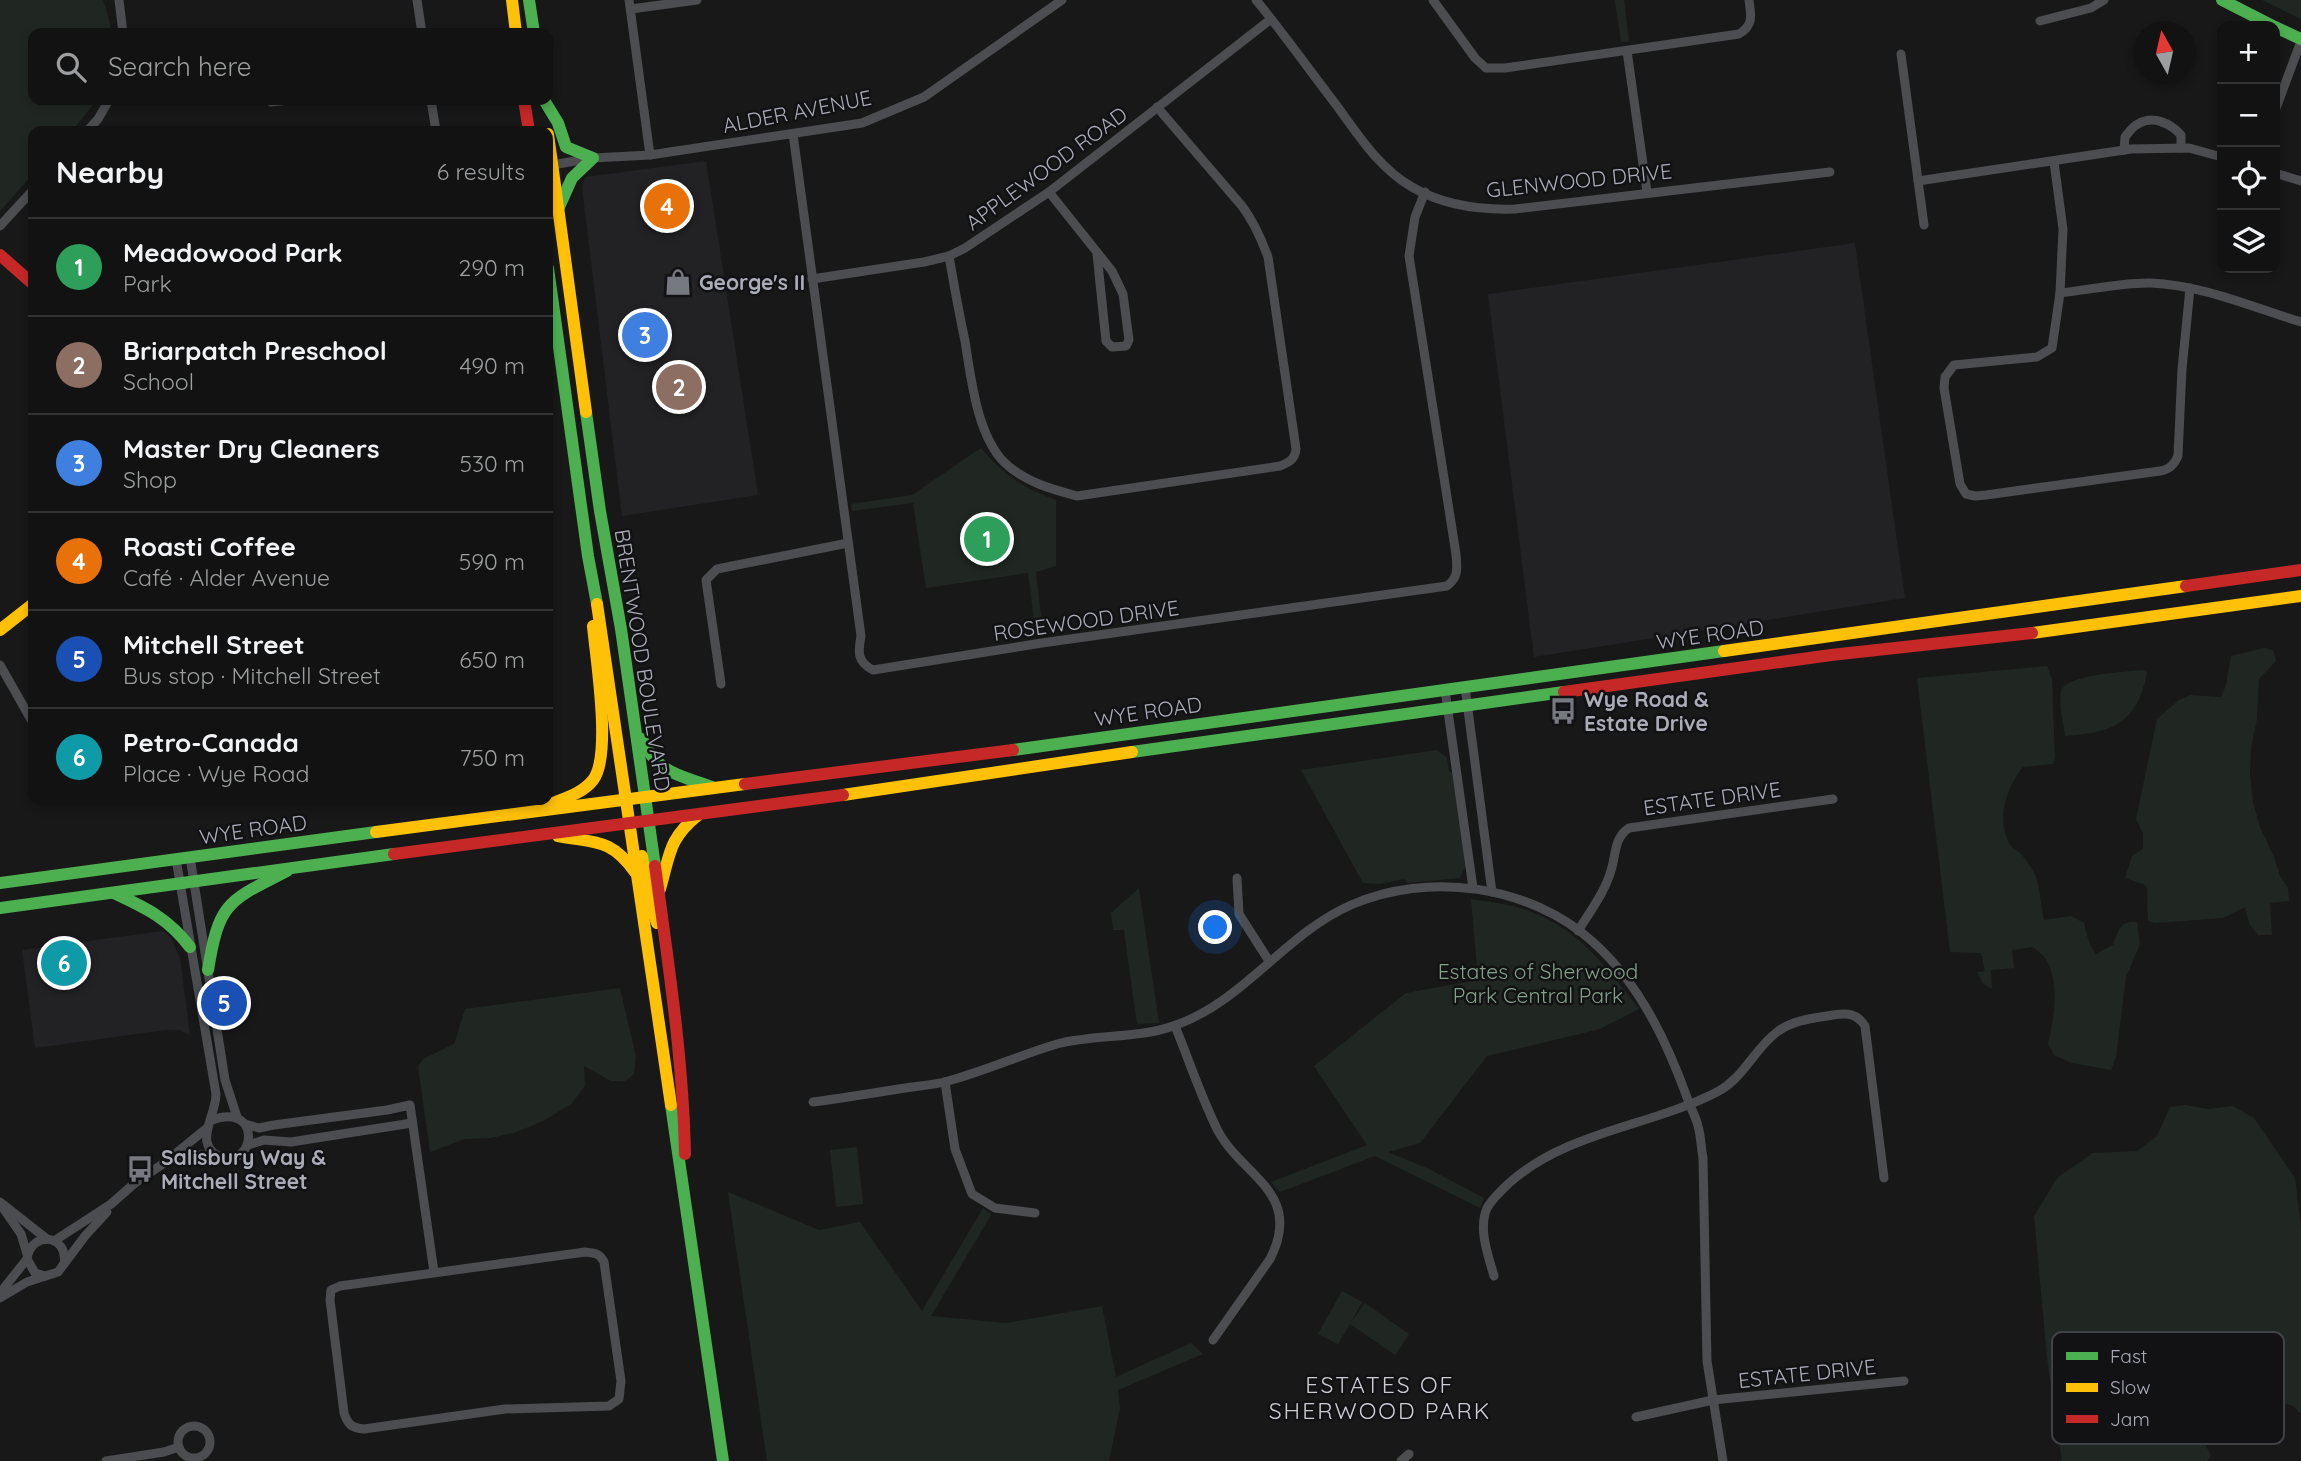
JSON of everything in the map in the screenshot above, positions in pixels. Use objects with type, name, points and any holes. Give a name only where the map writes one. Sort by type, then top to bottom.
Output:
[{"type":"main road","points":[[512,0],[515,28]]},
{"type":"main road","points":[[529,0],[533,28]]},
{"type":"main road","points":[[2222,0],[2262,21]]},
{"type":"main road","points":[[2280,30],[2301,40]]},
{"type":"main road","points":[[523,126],[524,105]]},
{"type":"main road","points":[[525,105],[528,126]]},
{"type":"main road","name":"BRENTWOOD BOULEVARD","points":[[545,105],[547,126]]},
{"type":"main road","points":[[547,105],[558,123],[566,147],[593,158],[572,178],[558,207]]},
{"type":"main road","name":"BRENTWOOD BOULEVARD","points":[[553,181],[600,511],[635,720],[644,797],[637,821],[636,874],[723,1461]]},
{"type":"main road","points":[[0,255],[28,280]]},
{"type":"main road","name":"BRENTWOOD BOULEVARD","points":[[553,304],[625,799],[637,821],[659,892],[684,1114],[685,1193]]},
{"type":"main road","points":[[553,804],[583,790],[594,779],[600,765],[602,732],[588,556]]},
{"type":"main road","name":"WYE ROAD","points":[[0,883],[1445,690],[2301,570]]},
{"type":"main road","name":"WYE ROAD","points":[[0,908],[863,792],[1818,657],[2047,631],[2301,596]]},
{"type":"main road","points":[[0,630],[28,608]]},
{"type":"main road","points":[[635,720],[648,756],[655,764],[667,771],[716,788]]},
{"type":"main road","points":[[541,809],[550,805]]},
{"type":"main road","points":[[659,892],[666,872],[669,850],[678,832],[699,815],[720,810]]},
{"type":"main road","points":[[637,821],[649,900],[667,951]]},
{"type":"main road","points":[[544,833],[603,842],[623,856],[636,874]]},
{"type":"main road","points":[[208,970],[219,919],[225,911],[243,895],[293,867]]},
{"type":"main road","points":[[114,892],[162,915],[178,929],[190,947]]},
{"type":"street","points":[[119,0],[122,28]]},
{"type":"street","points":[[418,0],[421,28]]},
{"type":"street","points":[[650,155],[630,4],[697,0]]},
{"type":"street","name":"ALDER AVENUE","points":[[553,165],[593,158],[650,155],[862,123],[924,97],[1061,0]]},
{"type":"street","name":"GLENWOOD DRIVE","points":[[1256,0],[1377,160],[1413,188],[1463,206],[1493,209],[1830,172]]},
{"type":"street","points":[[1433,0],[1475,58],[1486,68],[1506,68],[1739,34],[1747,29],[1751,20],[1749,0]]},
{"type":"street","points":[[2040,21],[2091,8],[2104,0]]},
{"type":"street","name":"APPLEWOOD ROAD","points":[[812,279],[949,256],[1000,227],[1049,192],[1271,19]]},
{"type":"street","points":[[2280,97],[2301,40]]},
{"type":"street","points":[[1628,51],[1647,192]]},
{"type":"street","points":[[1901,54],[1924,225]]},
{"type":"street","points":[[92,126],[106,105]]},
{"type":"street","points":[[432,105],[435,126]]},
{"type":"street","points":[[949,256],[976,404],[985,432],[1003,461],[1030,481],[1047,489],[1077,496],[1267,468],[1289,462],[1295,456],[1296,449],[1265,248],[1253,221],[1242,206],[1157,107]]},
{"type":"street","points":[[2124,150],[2125,137],[2138,123],[2161,121],[2181,135],[2181,148]]},
{"type":"street","name":"ROSEWOOD DRIVE","points":[[793,134],[861,636],[858,654],[862,662],[873,670],[1042,643],[1447,586],[1455,580],[1458,571],[1456,554],[1409,256],[1415,217],[1425,192]]},
{"type":"street","points":[[1918,181],[2124,150],[2189,148],[2217,156]]},
{"type":"street","points":[[2054,162],[2063,229],[2060,293],[2052,348],[2037,357],[1954,365],[1945,377],[1944,388],[1960,484],[1966,494],[1986,495],[2160,471],[2175,464],[2178,456],[2181,381],[2190,288]]},
{"type":"street","points":[[2280,175],[2301,181]]},
{"type":"street","points":[[1049,192],[1112,271],[1123,293],[1129,340],[1126,346],[1121,348],[1112,347],[1107,341],[1097,254]]},
{"type":"street","points":[[0,226],[28,195]]},
{"type":"street","points":[[2060,293],[2148,282],[2190,288],[2301,322]]},
{"type":"street","points":[[721,684],[706,580],[716,569],[848,543]]},
{"type":"street","points":[[0,665],[28,714]]},
{"type":"street","points":[[1465,687],[1492,892]]},
{"type":"street","points":[[1445,690],[1473,888]]},
{"type":"street","name":"ESTATE DRIVE","points":[[1578,931],[1605,887],[1616,845],[1623,832],[1629,828],[1833,799]]},
{"type":"street","points":[[190,856],[225,1080],[232,1107],[249,1138],[248,1145]]},
{"type":"street","points":[[176,859],[216,1094],[206,1140],[208,1147],[216,1154]]},
{"type":"street","points":[[1237,878],[1239,914],[1269,961]]},
{"type":"street","name":"ESTATE DRIVE","points":[[813,1102],[945,1082],[1059,1044],[1175,1026],[1227,997],[1301,935],[1329,916],[1368,898],[1411,889],[1473,888],[1530,905],[1578,931],[1605,953],[1635,990],[1663,1040],[1698,1126],[1703,1158],[1707,1362],[1723,1461]]},
{"type":"street","points":[[1494,1276],[1485,1247],[1484,1220],[1488,1207],[1521,1172],[1569,1145],[1689,1104],[1718,1091],[1731,1083],[1764,1044],[1783,1028],[1804,1020],[1844,1013],[1861,1020],[1865,1027],[1884,1178]]},
{"type":"street","points":[[1175,1026],[1220,1134],[1268,1189],[1277,1205],[1279,1219],[1277,1245],[1270,1259],[1213,1340]]},
{"type":"street","points":[[945,1082],[955,1149],[972,1194],[995,1208],[1035,1213]]},
{"type":"street","points":[[0,1296],[36,1241],[51,1240],[111,1204],[210,1124],[225,1116],[265,1128],[410,1105],[434,1272]]},
{"type":"street","points":[[164,1163],[191,1155],[216,1154],[231,1158],[238,1156],[248,1145],[264,1140],[290,1142],[412,1123]]},
{"type":"street","points":[[0,1203],[63,1249],[65,1261],[62,1267]]},
{"type":"street","points":[[0,1203],[21,1234],[35,1273],[47,1276]]},
{"type":"street","points":[[0,1296],[27,1282],[53,1275],[111,1204]]},
{"type":"street","points":[[584,1252],[601,1256],[621,1381],[619,1399],[610,1406],[505,1409],[364,1429],[353,1428],[344,1413],[331,1290],[340,1286],[434,1272],[584,1252]]},
{"type":"street","name":"ESTATE DRIVE","points":[[1636,1417],[1713,1400],[1905,1381]]},
{"type":"street","points":[[106,1461],[179,1447]]},
{"type":"shaded area","points":[[706,161],[758,495],[622,516],[582,187],[585,177]]},
{"type":"shaded area","points":[[1855,243],[1905,598],[1534,657],[1488,294]]},
{"type":"shaded area","points":[[163,931],[171,938],[180,958],[190,1035],[180,1030],[166,1030],[35,1048],[22,950]]},
{"type":"green space","points":[[0,0],[103,0],[110,28],[28,28],[28,105],[93,105],[76,126],[28,126],[28,180],[0,211]]},
{"type":"green space","points":[[1615,0],[1624,0],[1629,41],[1621,42]]},
{"type":"green space","points":[[2262,0],[2301,0],[2301,19]]},
{"type":"green space","points":[[981,448],[1015,480],[1056,500],[1056,566],[1036,572],[1043,634],[1036,635],[1028,573],[926,588],[913,503],[852,511],[851,504],[912,495]]},
{"type":"green space","points":[[2264,648],[2273,650],[2276,661],[2259,679],[2250,774],[2253,802],[2260,827],[2280,876],[2288,888],[2289,901],[2270,903],[2272,935],[2258,935],[2249,923],[2245,907],[2223,918],[2155,923],[2148,921],[2147,888],[2125,878],[2132,856],[2143,849],[2143,834],[2136,819],[2157,719],[2179,700],[2190,695],[2221,697],[2231,656]]},
{"type":"green space","points":[[2047,666],[2052,679],[2055,757],[2053,764],[2023,767],[2008,793],[2003,824],[2009,843],[2025,859],[2036,877],[2044,920],[2071,916],[2084,923],[2089,943],[2096,954],[2113,945],[2123,925],[2137,922],[2140,944],[2126,977],[2116,1057],[2111,1070],[2072,1063],[2054,1055],[2048,1044],[2054,1012],[2053,979],[2046,959],[2033,947],[2012,950],[2014,968],[1991,970],[1992,989],[1983,983],[1977,972],[1985,971],[1981,953],[1950,952],[1917,678]]},
{"type":"green space","points":[[2143,670],[2147,672],[2137,703],[2120,722],[2096,732],[2065,736],[2060,703],[2061,692],[2065,686],[2084,678]]},
{"type":"green space","points":[[1437,750],[1447,758],[1449,771],[1453,773],[1466,865],[1460,878],[1408,883],[1404,879],[1380,884],[1363,883],[1301,770]]},
{"type":"green space","points":[[1139,888],[1159,1023],[1137,1024],[1124,930],[1113,930],[1111,913]]},
{"type":"green space","name":"Estates of Sherwood Park Central Park","points":[[1471,899],[1520,908],[1557,925],[1588,948],[1639,1009],[1600,1029],[1487,1056],[1420,1143],[1388,1152],[1429,1169],[1484,1198],[1480,1208],[1375,1156],[1280,1192],[1271,1182],[1367,1145],[1314,1066],[1406,993],[1478,980]]},
{"type":"green space","points":[[620,988],[636,1057],[634,1074],[625,1081],[611,1081],[584,1066],[585,1086],[571,1104],[543,1121],[514,1133],[491,1138],[465,1139],[430,1152],[418,1066],[423,1059],[454,1044],[465,1009]]},
{"type":"green space","points":[[2185,1105],[2208,1109],[2233,1106],[2254,1118],[2295,1178],[2301,1228],[2301,1414],[2293,1406],[2284,1403],[2284,1332],[2052,1332],[2052,1392],[2034,1216],[2058,1177],[2093,1153],[2137,1151],[2157,1136],[2170,1107]]},
{"type":"green space","points":[[857,1147],[863,1204],[836,1207],[830,1150]]},
{"type":"green space","points":[[728,1192],[819,1230],[860,1222],[922,1311],[983,1208],[991,1215],[931,1316],[1006,1323],[1102,1306],[1116,1377],[1191,1343],[1203,1354],[1118,1390],[1120,1408],[1109,1461],[767,1461]]},
{"type":"green space","points":[[1342,1291],[1362,1302],[1351,1322],[1365,1303],[1409,1334],[1395,1355],[1350,1324],[1338,1344],[1318,1334]]},
{"type":"green space","points":[[2060,1444],[2205,1444],[2211,1456],[2207,1461],[2062,1461]]},
{"type":"traffic: fast","points":[[529,0],[533,28]]},
{"type":"traffic: fast","points":[[2222,0],[2263,21]]},
{"type":"traffic: fast","points":[[2280,29],[2301,39]]},
{"type":"traffic: fast","points":[[547,105],[558,123],[566,147],[593,158],[572,178],[559,207]]},
{"type":"traffic: fast","points":[[553,304],[597,604]]},
{"type":"traffic: fast","points":[[586,412],[655,866]]},
{"type":"traffic: fast","points":[[1013,750],[1724,651]]},
{"type":"traffic: fast","points":[[1132,752],[1564,692]]},
{"type":"traffic: fast","points":[[642,739],[648,751],[662,766],[680,776],[712,787]]},
{"type":"traffic: fast","points":[[0,883],[376,832]]},
{"type":"traffic: fast","points":[[0,908],[394,854]]},
{"type":"traffic: fast","points":[[208,970],[217,930],[230,906],[251,890],[287,871]]},
{"type":"traffic: fast","points":[[114,893],[165,921],[190,947]]},
{"type":"traffic: fast","points":[[671,1105],[723,1461]]},
{"type":"traffic: slow","points":[[512,0],[515,28]]},
{"type":"traffic: slow","points":[[553,171],[586,412]]},
{"type":"traffic: slow","points":[[1724,651],[2186,586]]},
{"type":"traffic: slow","points":[[2032,633],[2301,596]]},
{"type":"traffic: slow","points":[[597,604],[671,1105]]},
{"type":"traffic: slow","points":[[0,630],[28,608]]},
{"type":"traffic: slow","points":[[553,803],[584,788],[593,780],[599,768],[602,729],[593,626]]},
{"type":"traffic: slow","points":[[843,795],[1132,752]]},
{"type":"traffic: slow","points":[[376,832],[745,784]]},
{"type":"traffic: slow","points":[[660,889],[675,840],[698,815]]},
{"type":"traffic: slow","points":[[558,836],[610,848],[635,872]]},
{"type":"traffic: slow","points":[[642,856],[649,900],[657,923]]},
{"type":"traffic: jam","points":[[525,105],[528,126]]},
{"type":"traffic: jam","points":[[0,255],[28,280]]},
{"type":"traffic: jam","points":[[2186,586],[2301,570]]},
{"type":"traffic: jam","points":[[1564,692],[1831,655],[2032,633]]},
{"type":"traffic: jam","points":[[745,784],[1013,750]]},
{"type":"traffic: jam","points":[[394,854],[843,795]]},
{"type":"traffic: jam","points":[[655,866],[678,1046],[685,1154]]},
{"type":"place","name":"Roasti Coffee","points":[[667,206]]},
{"type":"place","name":"George's II","points":[[678,282]]},
{"type":"place","name":"Master Dry Cleaners","points":[[645,335]]},
{"type":"place","name":"Briarpatch Preschool","points":[[679,387]]},
{"type":"place","name":"Meadowood Park","points":[[987,539]]},
{"type":"place","name":"Wye Road & Estate Drive","points":[[1563,711]]},
{"type":"place","name":"Petro-Canada","points":[[64,963]]},
{"type":"place","name":"Mitchell Street","points":[[224,1003]]},
{"type":"place","name":"Salisbury Way & Mitchell Street","points":[[140,1169]]},
{"type":"district","name":"ESTATES OF SHERWOOD PARK","points":[[1380,1397]]}]
